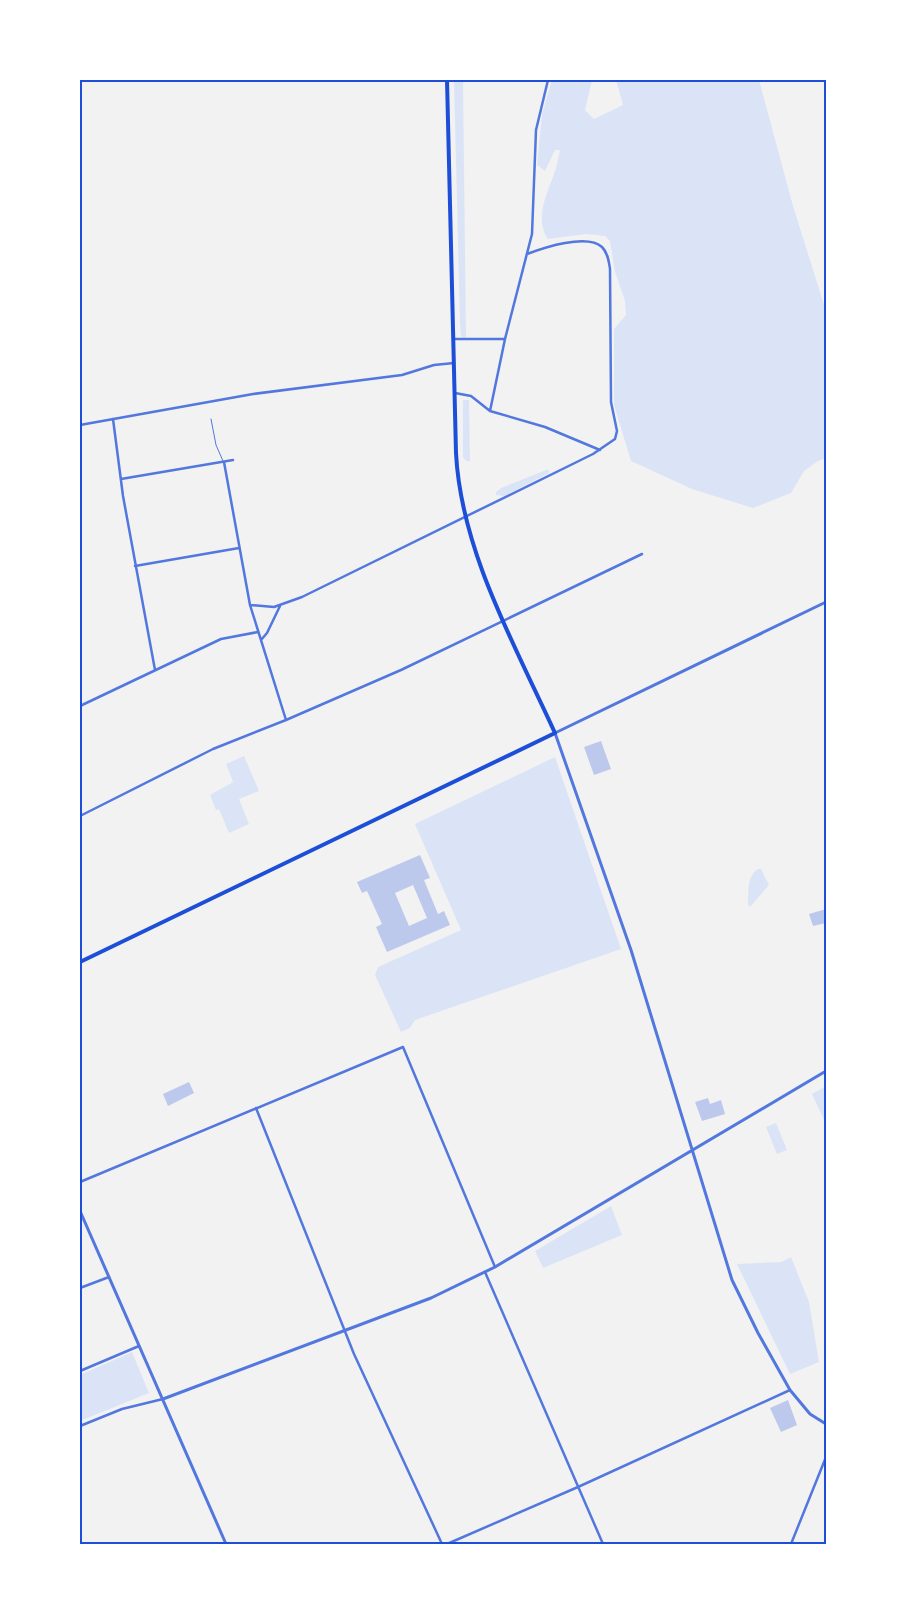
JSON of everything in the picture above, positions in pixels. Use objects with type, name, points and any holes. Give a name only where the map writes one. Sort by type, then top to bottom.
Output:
[{"type":"main road","points":[[80,962],[555,732],[504,620],[464,517],[457,473],[447,80]]},
{"type":"street","points":[[490,411],[505,339],[533,226],[538,121],[548,80]]},
{"type":"street","points":[[250,605],[274,608],[326,587],[600,450],[616,439],[617,431],[611,402],[610,269],[606,253],[602,247],[591,242],[573,242],[547,246],[527,254]]},
{"type":"street","points":[[453,339],[505,339]]},
{"type":"street","points":[[80,424],[253,394],[402,375],[434,365],[454,363]]},
{"type":"street","points":[[454,393],[471,396],[490,411],[544,427],[600,450]]},
{"type":"street","points":[[112,419],[135,566],[155,670]]},
{"type":"street","points":[[121,479],[233,460]]},
{"type":"street","points":[[224,462],[250,605],[286,720]]},
{"type":"street","points":[[135,566],[239,548]]},
{"type":"street","points":[[80,816],[213,749],[286,720],[642,554]]},
{"type":"street","points":[[826,602],[555,732],[618,909],[732,1280],[758,1333],[790,1390],[810,1414],[826,1424]]},
{"type":"street","points":[[261,640],[267,633],[280,606]]},
{"type":"street","points":[[80,706],[221,639],[258,632]]},
{"type":"street","points":[[80,1182],[403,1047],[495,1267]]},
{"type":"street","points":[[80,1426],[122,1409],[162,1399],[431,1298],[495,1267],[826,1070]]},
{"type":"street","points":[[256,1108],[346,1331],[442,1544]]},
{"type":"street","points":[[80,1211],[226,1544]]},
{"type":"street","points":[[484,1272],[603,1544]]},
{"type":"street","points":[[80,1288],[109,1277]]},
{"type":"street","points":[[80,1371],[139,1346]]},
{"type":"street","points":[[447,1544],[578,1487],[790,1390]]},
{"type":"street","points":[[791,1544],[826,1457]]},
{"type":"lane","points":[[211,419],[216,445],[224,462]]},
{"type":"shaded area","points":[[454,80],[463,80],[466,336],[464,338],[461,336],[460,323]]},
{"type":"shaded area","points":[[552,80],[592,80],[585,110],[594,119],[623,105],[616,80],[759,80],[793,206],[826,311],[826,458],[804,471],[791,493],[753,508],[692,489],[631,461],[614,405],[614,329],[626,315],[625,301],[615,272],[610,241],[605,236],[586,234],[548,239],[542,223],[543,206],[560,150],[555,150],[545,171],[537,165],[542,114]]},
{"type":"shaded area","points":[[463,400],[469,400],[470,461],[466,461],[463,457]]},
{"type":"shaded area","points":[[549,470],[549,473],[504,496],[496,495],[496,492],[501,488]]},
{"type":"shaded area","points":[[244,756],[259,791],[239,799],[249,824],[229,833],[219,809],[216,810],[210,795],[233,782],[226,764]]},
{"type":"shaded area","points":[[555,757],[621,949],[415,1020],[410,1028],[401,1032],[375,975],[378,967],[461,930],[415,824]]},
{"type":"shaded area","points":[[758,869],[761,869],[769,885],[750,907],[748,905],[748,890],[750,880]]},
{"type":"shaded area","points":[[826,1086],[826,1124],[812,1094]]},
{"type":"shaded area","points":[[776,1123],[787,1150],[777,1154],[766,1127]]},
{"type":"shaded area","points":[[611,1206],[622,1235],[543,1268],[535,1251]]},
{"type":"shaded area","points":[[791,1257],[809,1302],[819,1362],[790,1374],[737,1264],[781,1262]]},
{"type":"shaded area","points":[[132,1352],[149,1393],[80,1421],[80,1375]]},
{"type":"building","points":[[601,741],[611,769],[594,775],[584,747]]},
{"type":"building","points":[[420,855],[430,878],[424,880],[438,914],[444,911],[450,925],[387,952],[376,927],[382,924],[367,891],[362,893],[357,882]],"holes":[[[413,885],[427,918],[409,926],[395,893]]]},
{"type":"building","points":[[826,909],[826,923],[813,926],[809,914]]},
{"type":"building","points":[[189,1082],[194,1093],[168,1106],[163,1094]]},
{"type":"building","points":[[708,1098],[710,1104],[721,1100],[725,1114],[702,1121],[695,1102]]},
{"type":"building","points":[[788,1400],[797,1425],[781,1432],[770,1408]]}]
